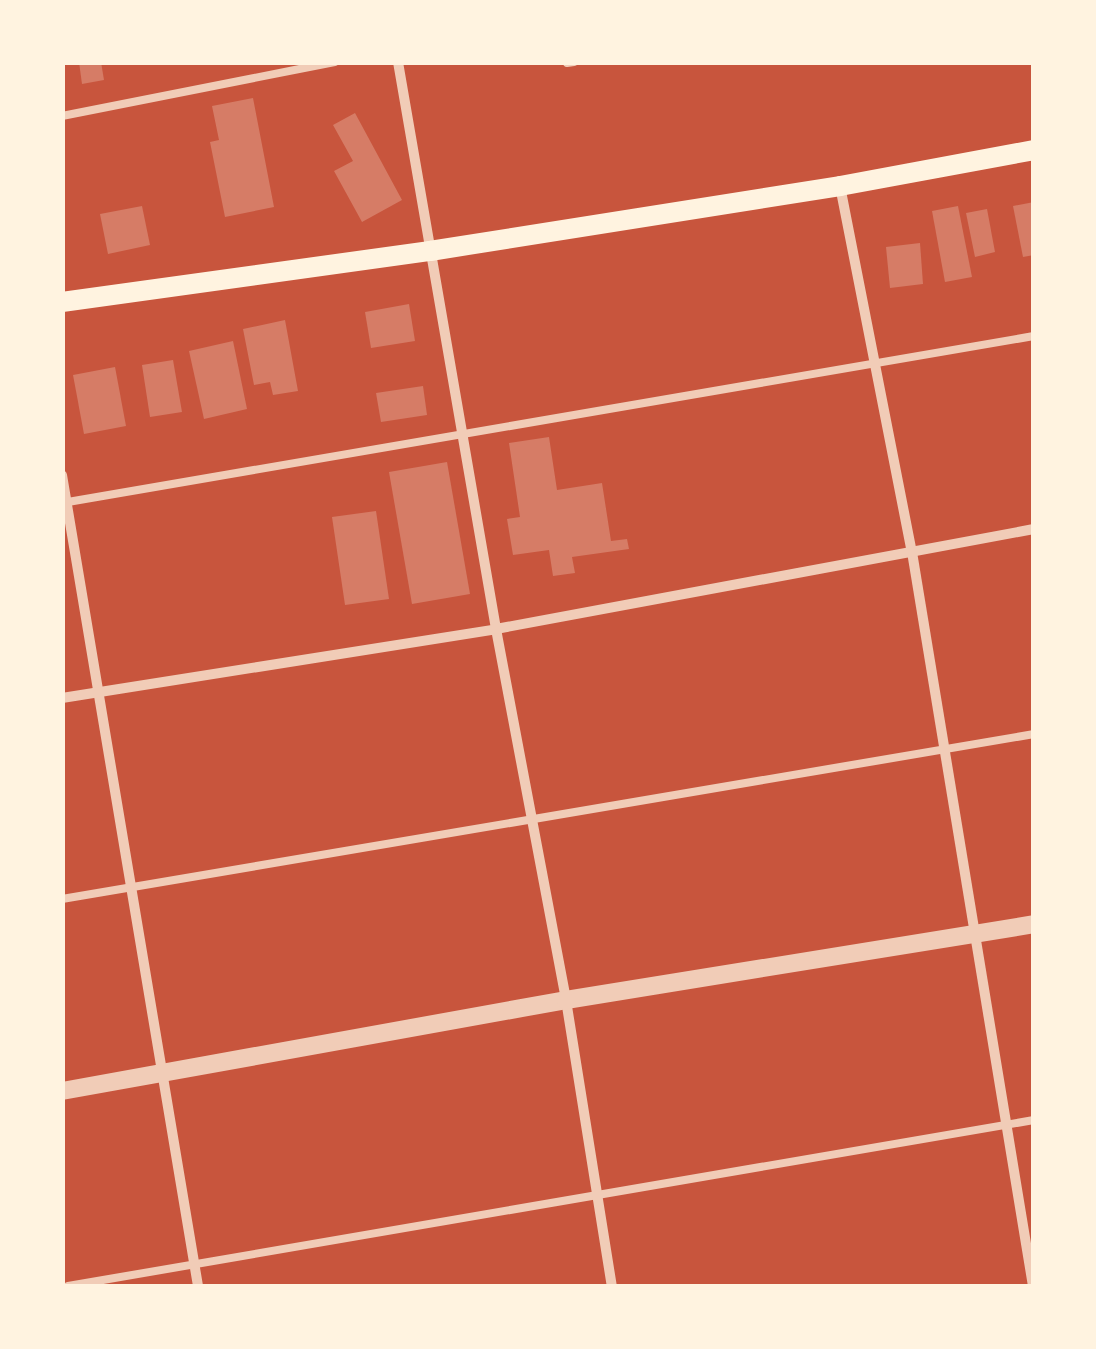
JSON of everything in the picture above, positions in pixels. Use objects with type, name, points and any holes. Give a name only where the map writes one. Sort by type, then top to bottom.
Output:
[{"type":"main road","points":[[62,302],[430,252],[840,186],[1034,150]]},
{"type":"street","points":[[398,62],[496,630],[566,1000],[612,1286]]},
{"type":"street","points":[[840,186],[912,552],[1034,1286]]},
{"type":"street","points":[[62,475],[198,1286]]},
{"type":"street","points":[[62,698],[496,630],[1034,529]]},
{"type":"street","points":[[62,1091],[566,1000],[1034,924]]},
{"type":"lane","points":[[62,116],[335,62]]},
{"type":"lane","points":[[567,64],[574,62]]},
{"type":"lane","points":[[65,503],[1034,336]]},
{"type":"lane","points":[[62,899],[1034,734]]},
{"type":"lane","points":[[68,1286],[598,1198],[1034,1120]]},
{"type":"building","points":[[79,62],[101,62],[104,80],[82,84]]},
{"type":"building","points":[[253,98],[274,207],[225,217],[210,142],[219,140],[212,106]]},
{"type":"building","points":[[355,113],[402,200],[362,222],[334,171],[353,161],[333,125]]},
{"type":"building","points":[[1034,202],[1034,255],[1023,257],[1013,206]]},
{"type":"building","points":[[142,206],[150,245],[108,254],[100,214]]},
{"type":"building","points":[[958,206],[972,277],[945,282],[932,211]]},
{"type":"building","points":[[987,209],[995,252],[975,257],[966,213]]},
{"type":"building","points":[[920,243],[923,284],[890,288],[886,247]]},
{"type":"building","points":[[409,304],[415,341],[371,348],[365,312]]},
{"type":"building","points":[[285,320],[298,391],[273,395],[270,382],[254,385],[243,329]]},
{"type":"building","points":[[233,341],[247,409],[204,419],[189,351]]},
{"type":"building","points":[[173,360],[182,412],[150,417],[142,365]]},
{"type":"building","points":[[115,367],[126,426],[84,434],[73,375]]},
{"type":"building","points":[[423,386],[427,415],[381,422],[376,393]]},
{"type":"building","points":[[549,437],[557,490],[602,483],[611,541],[627,539],[629,549],[572,557],[575,573],[553,576],[549,550],[513,555],[507,519],[520,517],[509,443]]},
{"type":"building","points":[[447,462],[470,594],[412,604],[389,472]]},
{"type":"building","points":[[376,511],[389,599],[345,605],[332,517]]}]
